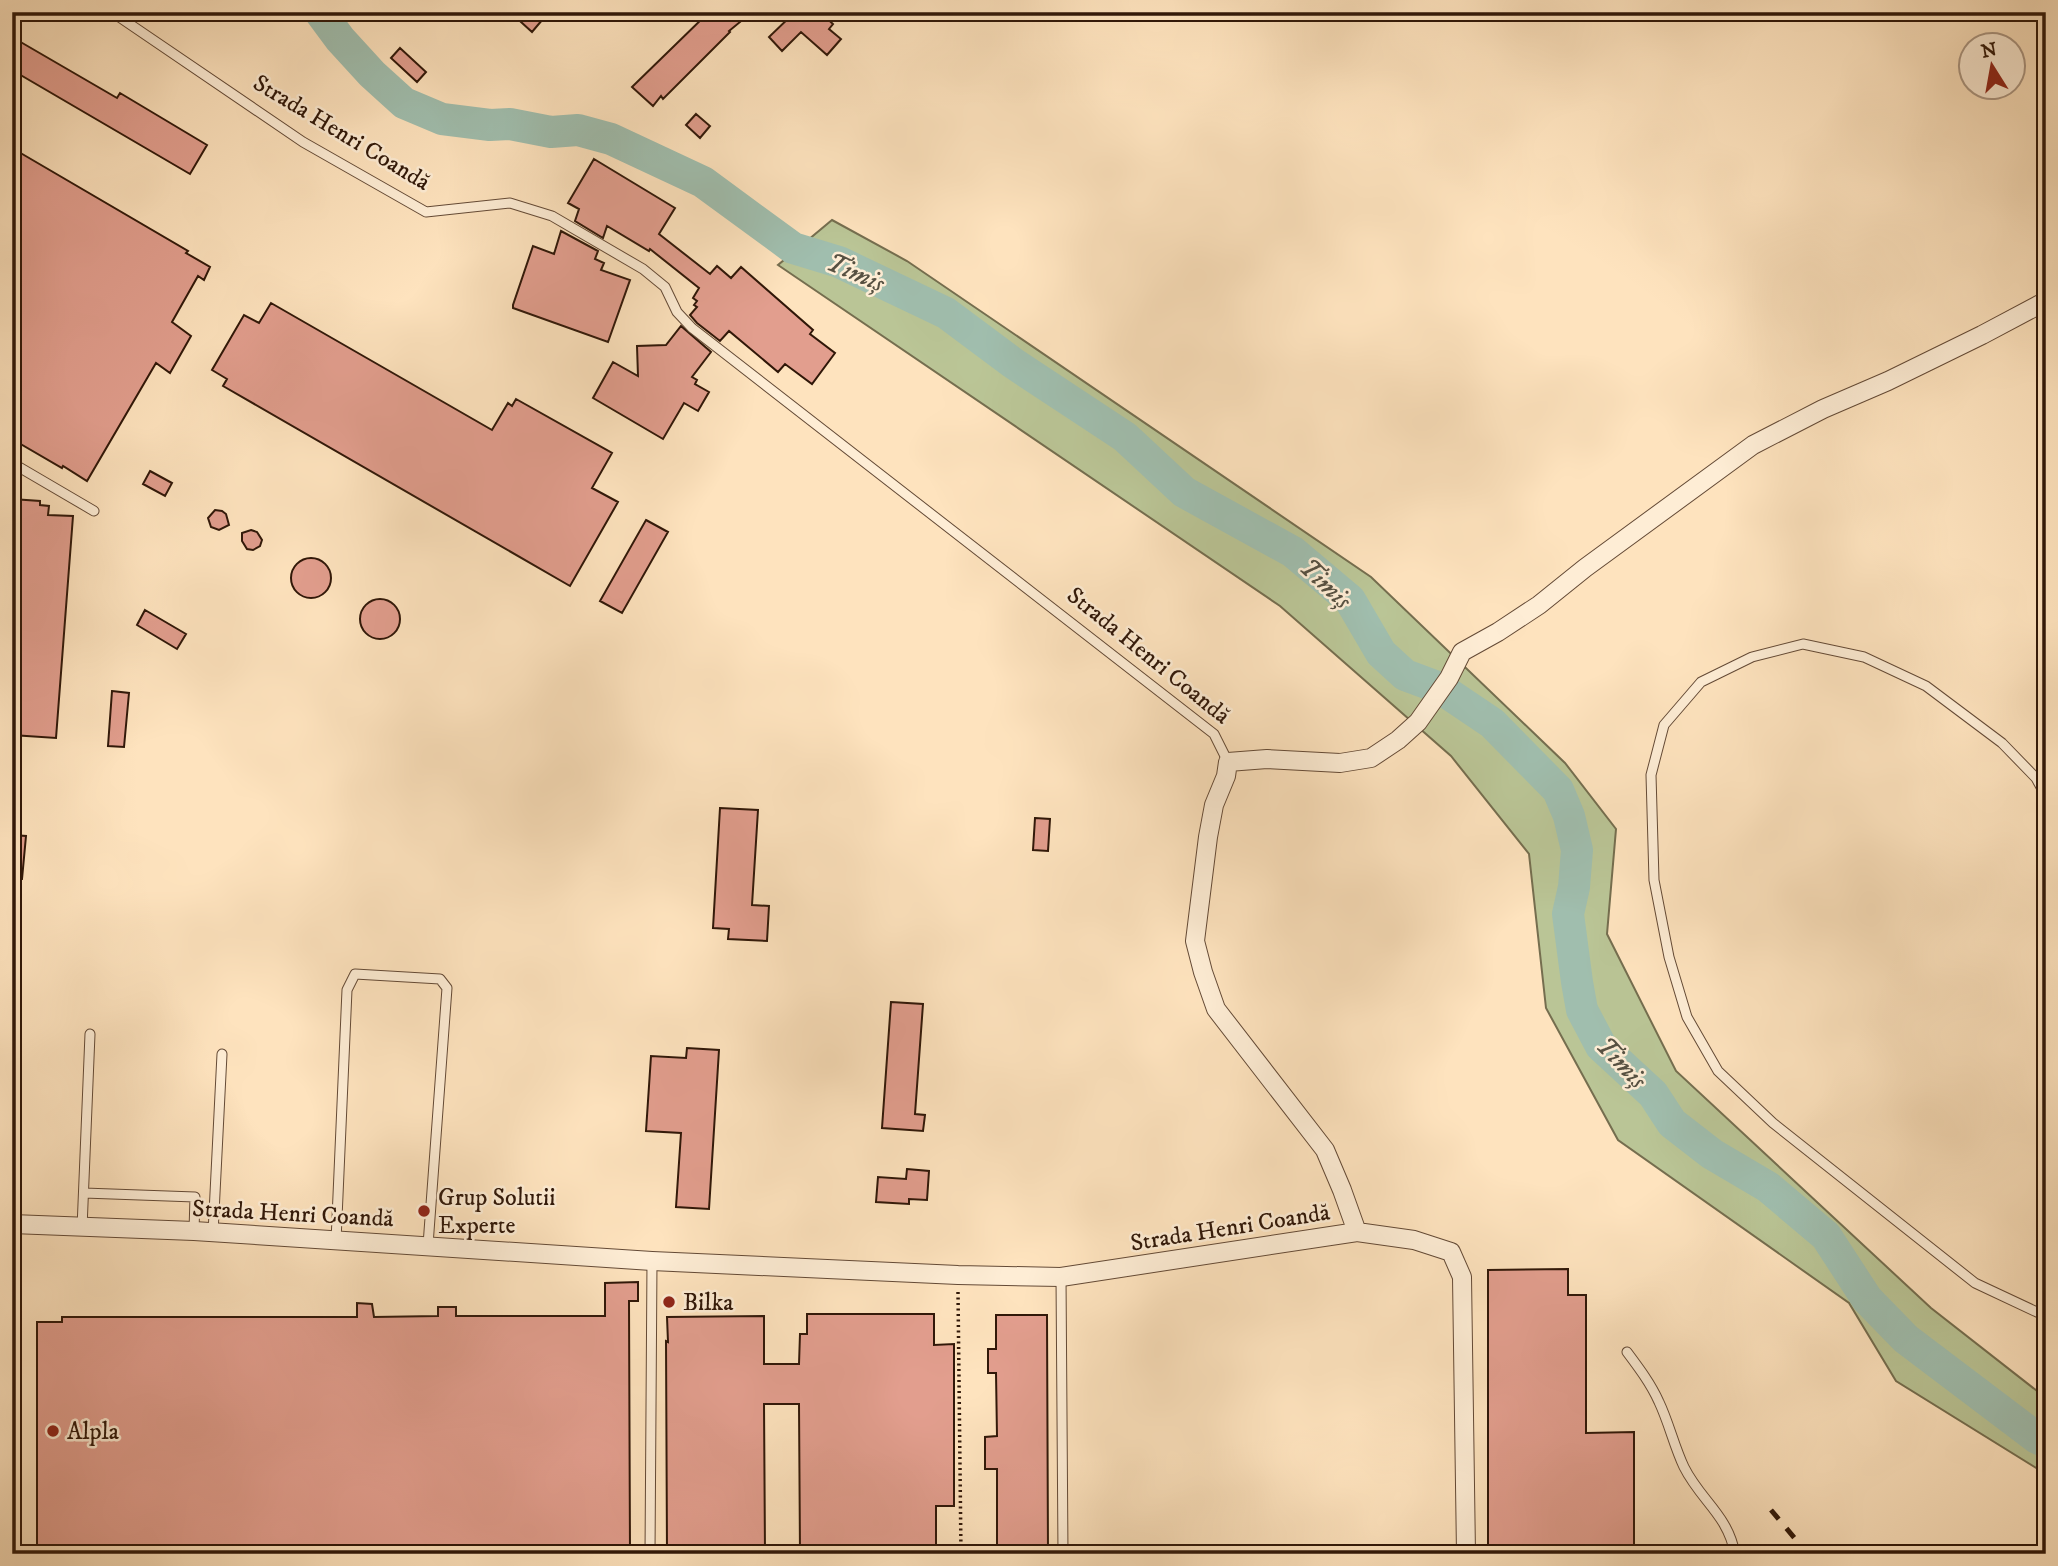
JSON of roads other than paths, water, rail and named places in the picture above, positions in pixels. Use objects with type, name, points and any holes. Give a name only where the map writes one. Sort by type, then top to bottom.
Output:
[{"type":"street","points":[[1228,762],[1267,759],[1340,763],[1371,758],[1398,740],[1418,722],[1450,678],[1462,652],[1539,605],[1753,445],[1823,409],[1982,335],[2046,301]]},
{"type":"street","name":"Strada Henri Coandă","points":[[12,1224],[194,1231],[652,1261],[1061,1277],[1357,1232],[1325,1150],[1216,1009],[1203,972],[1195,941],[1213,805],[1226,776],[1228,762]]},
{"type":"street","points":[[1357,1232],[1414,1240],[1451,1252],[1462,1277],[1466,1554]]},
{"type":"lane","name":"Strada Henri Coandă","points":[[112,12],[303,142],[426,212],[510,203],[552,216],[643,269],[665,287],[677,312],[692,328],[1214,734],[1228,762]]},
{"type":"lane","points":[[12,463],[94,511]]},
{"type":"lane","points":[[2046,796],[2036,778],[2002,743],[1926,686],[1864,657],[1803,644],[1752,657],[1701,682],[1664,725],[1651,775],[1654,880],[1669,957],[1687,1017],[1718,1071],[1773,1123],[1975,1283],[2039,1313],[2046,1312]]},
{"type":"lane","points":[[336,1241],[347,990],[355,974],[440,979],[447,988],[428,1245]]},
{"type":"lane","points":[[82,1228],[90,1034]]},
{"type":"lane","points":[[213,1233],[222,1054]]},
{"type":"lane","points":[[84,1193],[195,1197],[194,1231]]},
{"type":"lane","points":[[650,1554],[652,1261]]},
{"type":"lane","points":[[1061,1277],[1063,1554]]},
{"type":"lane","points":[[1628,1352],[1659,1402],[1684,1466],[1698,1491],[1723,1520],[1732,1537],[1735,1554]]},
{"type":"waterway","name":"Timiș","points":[[320,12],[372,74],[404,103],[442,119],[490,125],[510,124],[551,132],[578,130],[611,139],[703,182],[793,248],[839,262],[946,313],[1013,363],[1125,437],[1184,492],[1293,552],[1350,600],[1381,653],[1405,675],[1440,688],[1492,723],[1558,790],[1569,816],[1577,850],[1574,887],[1568,914],[1577,982],[1582,1010],[1601,1046],[1653,1094],[1672,1123],[1712,1154],[1768,1187],[1826,1236],[1867,1299],[1906,1339],[2037,1438],[2046,1442]]},
{"type":"railway","points":[[1771,1510],[1808,1554]]},
{"type":"place","name":"Grup Solutii Experte","points":[[424,1211]]},
{"type":"place","name":"Bilka","points":[[669,1302]]},
{"type":"place","name":"Alpla","points":[[53,1431]]}]
